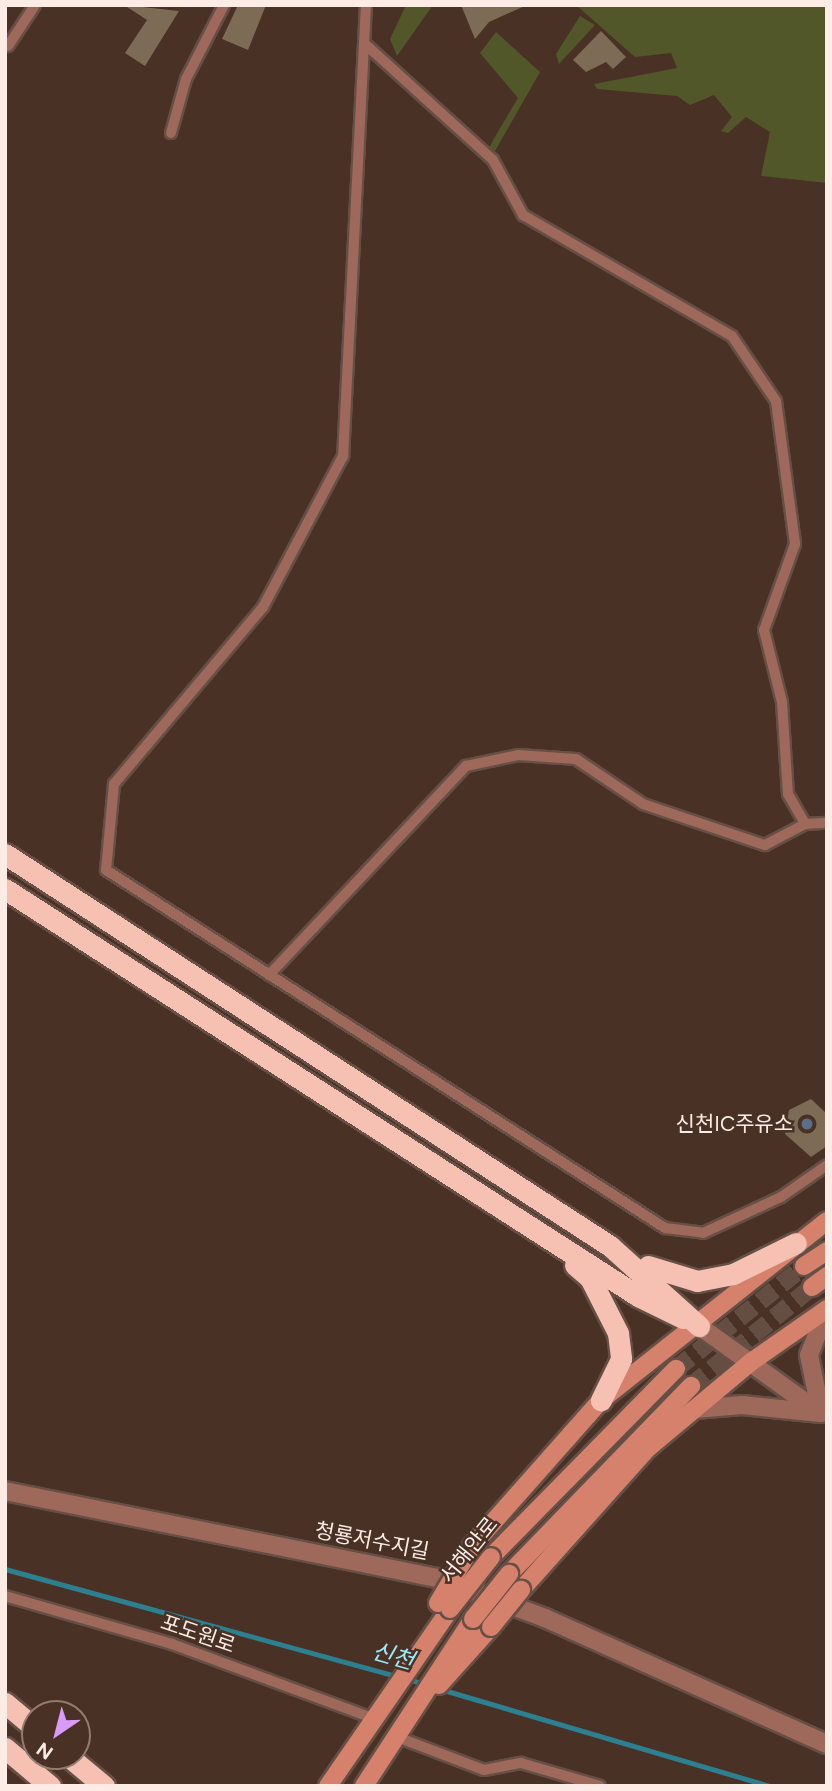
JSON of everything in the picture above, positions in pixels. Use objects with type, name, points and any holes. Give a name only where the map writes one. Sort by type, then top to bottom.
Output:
[{"type":"highway","points":[[5,854],[610,1246],[670,1278],[697,1281],[733,1274],[796,1243]]},
{"type":"highway","points":[[5,889],[512,1211],[638,1296],[699,1326]]},
{"type":"highway","points":[[512,1211],[590,1278],[618,1332],[621,1359],[601,1400]]},
{"type":"highway","points":[[610,1246],[699,1326]]},
{"type":"highway","points":[[5,1703],[21,1716]]},
{"type":"highway","points":[[5,1748],[50,1786]]},
{"type":"highway","points":[[85,1770],[104,1786]]},
{"type":"main road","points":[[328,1786],[427,1639],[472,1546],[601,1400],[699,1326],[796,1243],[827,1221]]},
{"type":"main road","points":[[804,1266],[827,1251]]},
{"type":"main road","points":[[364,1786],[414,1712],[458,1657],[491,1627],[648,1448],[751,1362],[827,1309]]},
{"type":"main road","name":"서해안로","points":[[444,1606],[676,1369]]},
{"type":"main road","points":[[458,1657],[473,1619],[509,1574],[691,1386]]},
{"type":"street","points":[[824,1415],[810,1355],[827,1309]]},
{"type":"street","points":[[699,1326],[824,1415]]},
{"type":"street","points":[[695,1409],[742,1405],[824,1415]]},
{"type":"street","name":"청룡저수지길","points":[[5,1492],[437,1577],[558,1623],[827,1744]]},
{"type":"lane","points":[[8,46],[35,5]]},
{"type":"lane","points":[[172,133],[186,79],[224,5]]},
{"type":"lane","points":[[366,5],[343,456],[263,607],[114,784],[106,870],[665,1228],[703,1233],[781,1197],[827,1165]]},
{"type":"lane","points":[[364,43],[493,160],[523,215],[732,336],[776,401],[795,544],[764,630],[782,702],[788,794],[805,824]]},
{"type":"lane","points":[[269,975],[466,766],[518,755],[576,759],[643,804],[765,845],[805,824],[827,823]]},
{"type":"lane","name":"포도원로","points":[[5,1596],[172,1644],[377,1715]]},
{"type":"lane","points":[[397,1737],[484,1770],[521,1763],[600,1786]]},
{"type":"green space","points":[[406,5],[433,5],[397,56],[390,39]]},
{"type":"green space","points":[[576,5],[827,5],[827,183],[761,176],[770,132],[746,117],[728,133],[721,131],[732,117],[714,95],[690,105],[677,96],[597,89],[594,84],[677,68],[671,53],[635,57]]},
{"type":"green space","points":[[580,16],[595,25],[559,64],[556,54]]},
{"type":"green space","points":[[496,32],[540,72],[495,151],[489,149],[518,98],[480,53]]},
{"type":"building","points":[[124,5],[179,11],[145,66],[125,53],[147,20]]},
{"type":"building","points":[[238,5],[266,5],[248,50],[222,39]]},
{"type":"building","points":[[461,5],[527,5],[489,22],[475,39]]},
{"type":"building","points":[[601,31],[626,57],[613,69],[606,62],[586,72],[573,60]]},
{"type":"building","name":"신천IC주유소","points":[[811,1099],[827,1114],[827,1146],[811,1157],[785,1134],[789,1110]]},
{"type":"waterway","name":"신천","points":[[5,1569],[428,1685]]},
{"type":"waterway","name":"신천","points":[[440,1689],[769,1786]]},
{"type":"tunnel","points":[[676,1369],[804,1266]]},
{"type":"tunnel","points":[[691,1386],[812,1287]]},
{"type":"place","name":"신천IC주유소","points":[[807,1124]]}]
